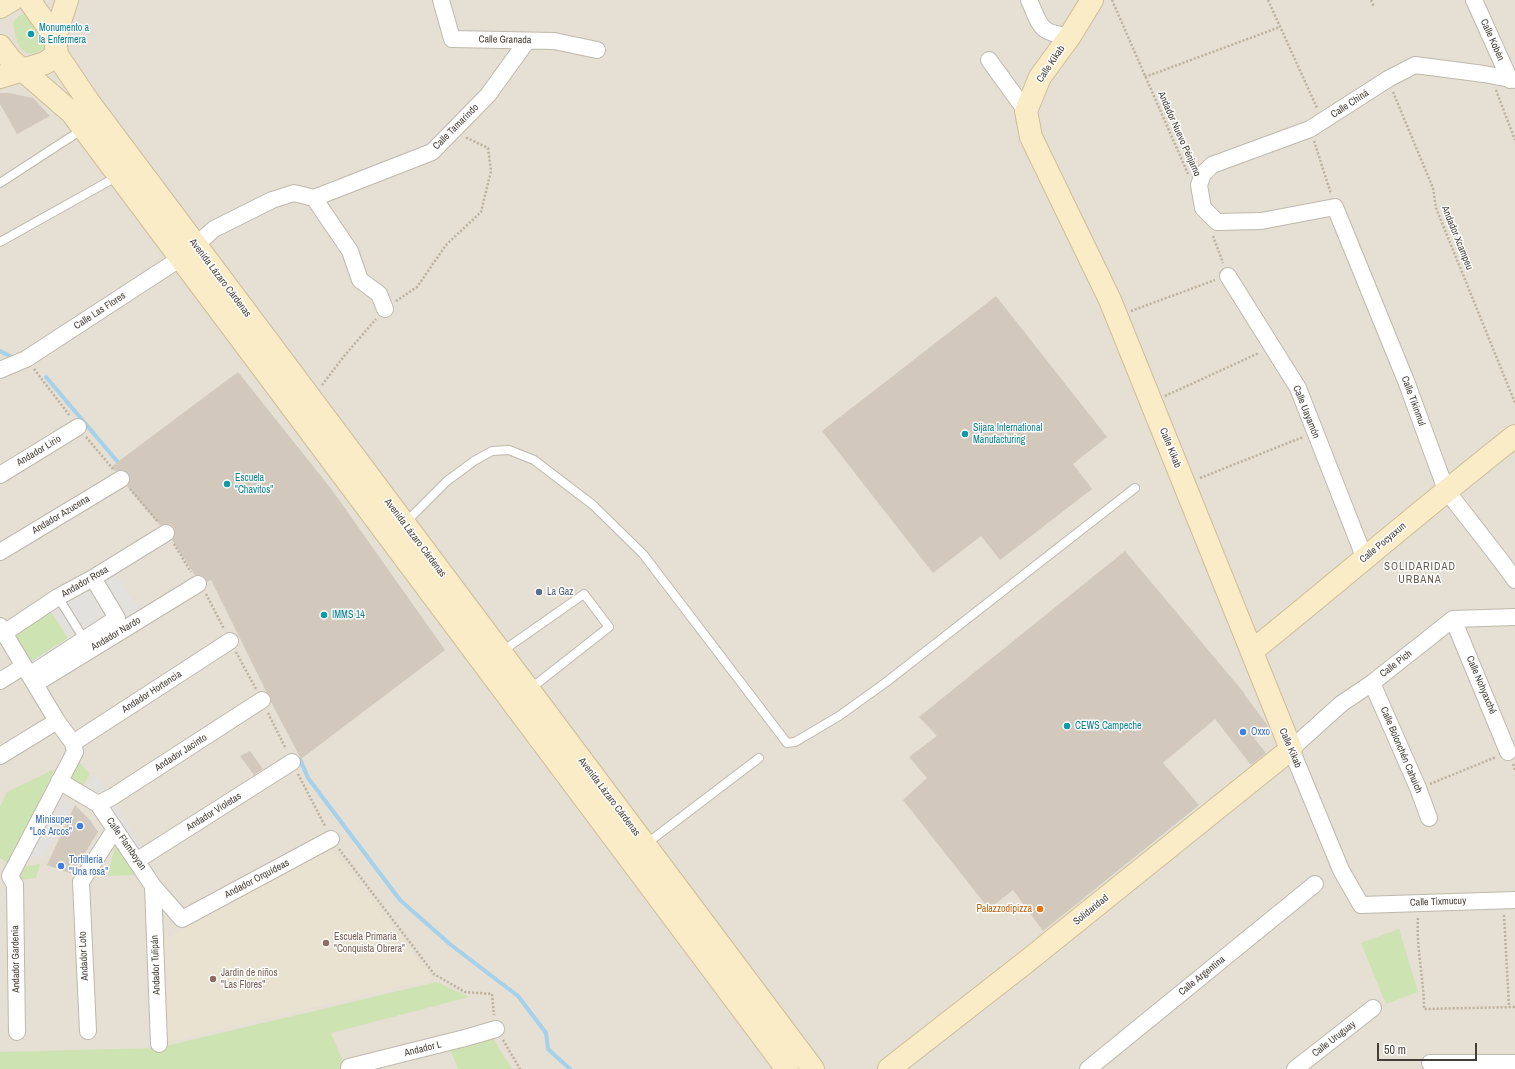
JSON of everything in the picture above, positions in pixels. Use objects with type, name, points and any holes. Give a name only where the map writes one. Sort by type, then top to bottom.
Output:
[{"type":"main road","points":[[0,7],[12,0]]},
{"type":"main road","name":"Calle Kikab","points":[[1092,0],[1070,36],[1040,77],[1026,111],[1031,137],[1110,300],[1291,749]]},
{"type":"main road","points":[[0,77],[45,63],[56,46],[66,1],[33,5]]},
{"type":"main road","name":"Avenida Lázaro Cárdenas","points":[[33,5],[88,101],[188,252],[441,590],[787,1069]]},
{"type":"main road","name":"Avenida Lázaro Cárdenas","points":[[0,46],[21,70],[72,112],[119,175],[188,252],[311,400],[374,500],[404,524],[441,590],[501,652],[813,1069]]},
{"type":"main road","name":"Calle Pocyaxun","points":[[1252,652],[1446,490],[1515,436]]},
{"type":"main road","name":"Solidaridad","points":[[889,1069],[1026,962],[1291,749]]},
{"type":"street","name":"Calle Granada","points":[[441,0],[452,39],[554,41],[597,50]]},
{"type":"street","points":[[1030,0],[1041,27],[1055,34],[1070,36]]},
{"type":"street","name":"Calle Kobén","points":[[1474,0],[1512,80]]},
{"type":"street","name":"Calle Tamarindo","points":[[314,198],[432,152],[488,95],[527,41]]},
{"type":"street","points":[[990,60],[1026,111]]},
{"type":"street","name":"Calle Chiná","points":[[1194,182],[1212,165],[1317,125],[1388,79],[1415,65],[1490,75],[1512,80]]},
{"type":"street","points":[[1194,182],[1203,208],[1217,222],[1261,221],[1335,207]]},
{"type":"street","points":[[188,252],[214,229],[272,200],[294,193],[314,198],[350,251],[360,280],[379,294],[385,309]]},
{"type":"street","name":"Calle Tikinmul","points":[[1335,207],[1406,381],[1446,490],[1515,580]]},
{"type":"street","name":"Calle Las Flores","points":[[0,370],[26,359],[188,252]]},
{"type":"street","name":"Calle Uayamón","points":[[1228,276],[1298,388],[1365,559]]},
{"type":"street","name":"Andador Lirio","points":[[0,475],[78,428]]},
{"type":"street","name":"Andador Azucena","points":[[0,552],[121,479]]},
{"type":"street","name":"Andador Rosa","points":[[2,629],[94,578],[166,533]]},
{"type":"street","points":[[29,675],[117,618],[94,578]]},
{"type":"street","name":"Andador Nardo","points":[[0,680],[29,675],[198,584]]},
{"type":"street","points":[[1453,619],[1515,617]]},
{"type":"street","name":"Calle Pich","points":[[1291,749],[1341,704],[1372,682],[1453,619]]},
{"type":"street","name":"Calle Nohyaxché","points":[[1453,619],[1508,752]]},
{"type":"street","points":[[2,629],[57,722],[73,743],[75,752],[8,879]]},
{"type":"street","name":"Andador Hortencia","points":[[73,743],[230,641]]},
{"type":"street","name":"Calle Bolonchén Cahuich","points":[[1372,682],[1418,788],[1429,818]]},
{"type":"street","name":"Andador Jacinto","points":[[98,804],[112,797],[262,700]]},
{"type":"street","points":[[0,756],[57,722]]},
{"type":"street","name":"Calle Kikab","points":[[1291,749],[1341,870],[1361,905]]},
{"type":"street","name":"Andador Violetas","points":[[136,861],[292,762]]},
{"type":"street","name":"Calle Flamboyan","points":[[59,781],[98,804],[136,861],[148,876],[153,886],[182,919]]},
{"type":"street","name":"Andador Loto","points":[[88,1031],[81,882],[115,829]]},
{"type":"street","name":"Andador Orquídeas","points":[[182,919],[331,839]]},
{"type":"street","name":"Andador Gardenia","points":[[8,879],[17,1032]]},
{"type":"street","name":"Calle Argentina","points":[[1088,1069],[1315,884]]},
{"type":"street","name":"Andador Tulipán","points":[[153,886],[159,1044]]},
{"type":"street","name":"Calle Tixmucuy","points":[[1361,905],[1509,900]]},
{"type":"street","name":"Calle Uruguay","points":[[1295,1069],[1373,1008]]},
{"type":"street","name":"Andador L","points":[[349,1068],[385,1064],[496,1029]]},
{"type":"street","points":[[1430,1063],[1515,1063]]},
{"type":"lane","points":[[0,183],[84,129]]},
{"type":"lane","points":[[0,242],[119,175]]},
{"type":"lane","points":[[404,524],[447,481],[474,461],[492,451],[509,450],[534,460],[593,505],[643,554],[787,743],[795,742],[839,716],[884,683],[1134,488]]},
{"type":"lane","points":[[501,652],[584,594],[609,627],[529,690]]},
{"type":"lane","points":[[58,597],[84,640]]},
{"type":"lane","points":[[645,845],[759,758]]},
{"type":"path","name":"Andador Nuevo Pénjamo","points":[[1112,0],[1145,77],[1194,182]]},
{"type":"path","points":[[1268,0],[1280,27],[1317,125],[1335,207]]},
{"type":"path","points":[[1371,0],[1374,7]]},
{"type":"path","points":[[1145,77],[1280,27]]},
{"type":"path","points":[[1490,75],[1515,140]]},
{"type":"path","name":"Andador Xcampeu","points":[[1388,79],[1433,188],[1436,208],[1515,403]]},
{"type":"path","points":[[311,400],[345,355],[385,309],[417,287],[446,245],[481,212],[491,171],[488,148],[452,131]]},
{"type":"path","points":[[1117,317],[1228,276],[1203,208]]},
{"type":"path","points":[[1151,402],[1273,347]]},
{"type":"path","points":[[1185,484],[1315,433]]},
{"type":"path","points":[[262,700],[331,839],[434,974],[465,992],[492,994],[496,1029],[520,1069]]},
{"type":"path","points":[[1418,788],[1508,752]]},
{"type":"path","points":[[1509,900],[1509,1007]]},
{"type":"path","points":[[1418,903],[1417,928],[1424,988],[1424,1009],[1515,1007]]},
{"type":"shaded area","points":[[0,0],[1515,0],[1515,1069],[0,1069]]},
{"type":"shaded area","points":[[111,567],[144,616],[35,684],[24,666],[68,638],[47,605]]},
{"type":"shaded area","points":[[95,774],[116,803],[177,909],[101,814],[79,796]]},
{"type":"shaded area","points":[[60,795],[74,804],[44,857],[30,856]]},
{"type":"shaded area","name":"Escuela Primaria \"Conquista Obrera\"","points":[[329,845],[433,979],[159,1044],[154,946]]},
{"type":"green space","points":[[26,13],[44,33],[45,48],[31,54],[22,49],[19,44],[16,38],[13,23],[18,16]]},
{"type":"green space","points":[[47,605],[68,638],[24,666],[4,633]]},
{"type":"green space","points":[[77,760],[90,774],[80,790],[66,779]]},
{"type":"green space","points":[[55,769],[8,863],[0,858],[0,807],[7,792]]},
{"type":"green space","points":[[115,846],[137,875],[108,876]]},
{"type":"green space","points":[[40,864],[36,878],[19,880],[26,866]]},
{"type":"green space","points":[[1399,929],[1418,992],[1386,1004],[1361,943]]},
{"type":"green space","points":[[437,982],[469,997],[331,1033],[346,1069],[0,1069],[0,1052],[157,1048]]},
{"type":"green space","points":[[492,1037],[512,1069],[458,1069],[450,1049]]},
{"type":"building","points":[[0,93],[9,93],[33,98],[50,116],[17,134],[0,104]]},
{"type":"building","name":"Sijara International Manufacturing","points":[[996,296],[1107,437],[1073,464],[1092,489],[1000,560],[981,536],[933,573],[822,431]]},
{"type":"building","points":[[238,372],[332,490],[445,650],[301,759],[211,580],[207,582],[203,576],[195,575],[172,540],[175,533],[174,528],[170,524],[160,525],[127,486],[130,479],[129,474],[121,470],[115,471],[111,467]]},
{"type":"building","name":"CEWS Campeche","points":[[1125,551],[1245,694],[1268,726],[1254,738],[1266,753],[1251,765],[1215,719],[1163,763],[1199,805],[1043,931],[1013,890],[989,909],[903,800],[927,778],[909,757],[937,736],[919,717]]},
{"type":"building","points":[[250,751],[263,769],[254,775],[240,756]]},
{"type":"building","name":"Minisuper \"Los Arcos\"","points":[[75,805],[90,820],[98,832],[72,874],[47,865]]},
{"type":"waterway","points":[[0,351],[12,357]]},
{"type":"waterway","points":[[46,377],[133,480]]},
{"type":"waterway","points":[[300,759],[308,778],[400,900],[451,945],[518,996],[546,1033],[548,1049],[570,1069]]},
{"type":"place","name":"Monumento a la Enfermera","points":[[31,34]]},
{"type":"place","name":"Sijara International Manufacturing","points":[[965,434]]},
{"type":"place","name":"Escuela \"Chavitos\"","points":[[227,484]]},
{"type":"place","name":"La Gaz","points":[[539,592]]},
{"type":"place","name":"IMMS 14","points":[[324,615]]},
{"type":"place","name":"CEWS Campeche","points":[[1067,726]]},
{"type":"place","name":"Oxxo","points":[[1243,732]]},
{"type":"place","name":"Minisuper \"Los Arcos\"","points":[[80,826]]},
{"type":"place","name":"Tortillería \"Una rosa\"","points":[[61,866]]},
{"type":"place","name":"Palazzodipizza","points":[[1040,909]]},
{"type":"place","name":"Escuela Primaria \"Conquista Obrera\"","points":[[326,943]]},
{"type":"place","name":"Jardin de niños \"Las Flores\"","points":[[213,979]]},
{"type":"district","name":"SOLIDARIDAD URBANA","points":[[1420,573]]}]
